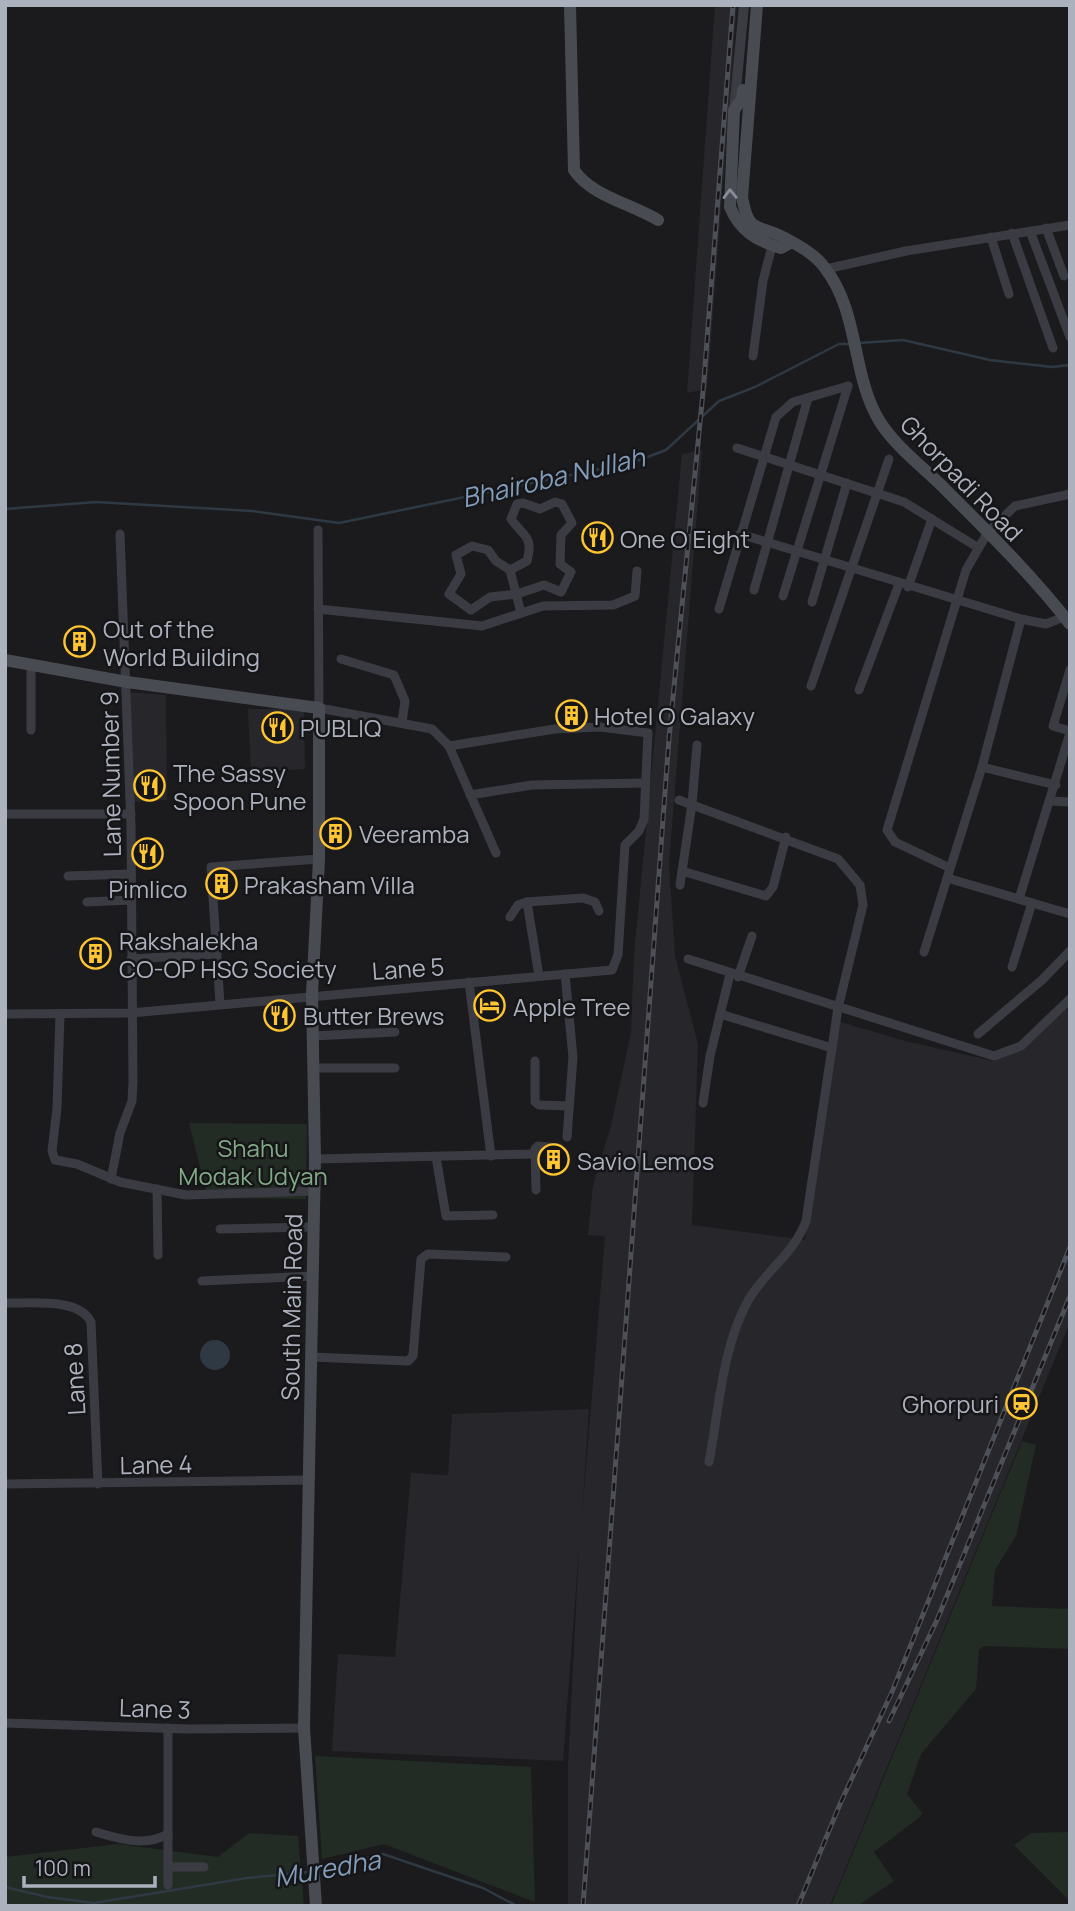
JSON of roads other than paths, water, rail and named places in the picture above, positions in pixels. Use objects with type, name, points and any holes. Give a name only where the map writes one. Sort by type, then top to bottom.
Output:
[{"type":"main road","points":[[570,5],[574,170],[589,187],[658,220]]},
{"type":"main road","points":[[751,5],[729,191],[730,207],[742,218],[751,236],[781,248],[790,243]]},
{"type":"main road","points":[[741,101],[759,5]]},
{"type":"main road","points":[[741,101],[750,111],[742,218]]},
{"type":"main road","name":"Ghorpadi Road","points":[[742,218],[760,230],[783,237],[809,252],[827,269],[850,319],[865,390],[881,424],[988,532],[1067,620]]},
{"type":"main road","points":[[5,660],[127,682],[319,708]]},
{"type":"main road","name":"South Main Road","points":[[316,1906],[304,1728],[315,1159],[312,994],[318,859],[319,708]]},
{"type":"street","points":[[741,101],[744,5]]},
{"type":"street","points":[[750,111],[759,5]]},
{"type":"street","points":[[827,269],[876,257],[1070,225]]},
{"type":"street","points":[[1046,228],[1065,276]]},
{"type":"street","points":[[1030,231],[1070,337]]},
{"type":"street","points":[[1012,233],[1053,348]]},
{"type":"street","points":[[991,237],[1009,294]]},
{"type":"street","points":[[753,356],[763,281],[772,246]]},
{"type":"street","points":[[719,609],[762,456],[776,417],[793,402],[848,386],[783,596]]},
{"type":"street","points":[[754,590],[808,398]]},
{"type":"street","points":[[737,448],[905,502],[977,547]]},
{"type":"street","points":[[811,686],[889,459]]},
{"type":"street","points":[[812,602],[848,483]]},
{"type":"street","points":[[950,867],[895,842],[887,831],[957,600],[977,547],[988,532],[1015,506],[1070,494]]},
{"type":"street","points":[[510,570],[527,561],[529,548],[528,536],[512,519],[517,504],[523,503],[540,509],[555,502],[562,504],[572,523],[560,539],[560,564],[571,572],[564,589],[558,592],[544,585],[517,594],[490,597],[471,610],[449,594],[461,574],[456,555],[472,545],[488,550],[496,561],[510,570],[517,594],[521,613]]},
{"type":"street","points":[[859,690],[932,519]]},
{"type":"street","points":[[318,530],[319,708],[432,729],[450,746],[496,853]]},
{"type":"street","name":"Lane Number 9","points":[[111,1179],[120,1133],[132,1101],[131,814],[120,534]]},
{"type":"street","points":[[740,534],[1021,619],[1046,624],[1067,620]]},
{"type":"street","points":[[318,609],[482,626],[543,607],[622,603],[635,596],[637,571]]},
{"type":"street","points":[[924,952],[982,767],[1021,619]]},
{"type":"street","points":[[341,659],[394,676],[405,701],[402,722]]},
{"type":"street","points":[[30,730],[31,665]]},
{"type":"street","points":[[1019,899],[1051,802],[1070,732],[1053,726],[1070,670]]},
{"type":"street","points":[[450,746],[555,729],[600,727],[648,733],[646,783],[532,785],[470,795]]},
{"type":"street","points":[[680,885],[692,804],[697,745]]},
{"type":"street","points":[[982,767],[1056,785]]},
{"type":"street","name":"Lane 5","points":[[5,1014],[131,1013],[312,994],[612,970],[616,964],[625,845],[639,831],[644,819],[646,783]]},
{"type":"street","points":[[679,800],[786,837],[838,859],[860,886],[863,905],[838,1008],[807,1221],[792,1248],[750,1299],[739,1320],[729,1356],[709,1462]]},
{"type":"street","points":[[1051,802],[1070,802]]},
{"type":"street","points":[[5,814],[131,814]]},
{"type":"street","points":[[682,871],[766,896],[773,887],[786,837]]},
{"type":"street","points":[[220,1004],[211,867],[318,859]]},
{"type":"street","points":[[68,876],[131,874]]},
{"type":"street","points":[[947,878],[1070,914]]},
{"type":"street","points":[[510,917],[518,905],[527,902],[583,898],[595,902],[599,911]]},
{"type":"street","points":[[87,902],[131,900]]},
{"type":"street","points":[[527,902],[539,976]]},
{"type":"street","points":[[1012,967],[1032,903]]},
{"type":"street","points":[[703,1103],[720,1014],[752,936]]},
{"type":"street","points":[[978,1034],[1042,980],[1070,951]]},
{"type":"street","points":[[131,959],[216,954]]},
{"type":"street","points":[[688,959],[994,1056],[1021,1046],[1070,999]]},
{"type":"street","points":[[565,974],[573,1057],[567,1137]]},
{"type":"street","points":[[468,982],[491,1156]]},
{"type":"street","points":[[60,1014],[59,1073],[52,1157],[111,1179],[186,1195],[314,1191]]},
{"type":"street","points":[[720,1014],[832,1048]]},
{"type":"street","points":[[313,1036],[396,1032]]},
{"type":"street","points":[[535,1061],[535,1102],[539,1105],[569,1106]]},
{"type":"street","points":[[313,1068],[395,1068]]},
{"type":"street","points":[[536,1190],[534,1154],[538,1146],[559,1147]]},
{"type":"street","points":[[315,1159],[534,1154]]},
{"type":"street","points":[[436,1157],[446,1216],[493,1215]]},
{"type":"street","points":[[157,1189],[158,1255]]},
{"type":"street","points":[[220,1229],[314,1227]]},
{"type":"street","points":[[311,1357],[408,1361],[413,1356],[421,1259],[428,1254],[506,1257]]},
{"type":"street","points":[[202,1281],[313,1276]]},
{"type":"street","name":"Lane 8","points":[[5,1303],[77,1307],[87,1314],[90,1322],[98,1484]]},
{"type":"street","name":"Lane 4","points":[[5,1484],[308,1480]]},
{"type":"street","name":"Lane 3","points":[[5,1723],[168,1728],[304,1728]]},
{"type":"street","points":[[168,1728],[168,1885]]},
{"type":"street","points":[[96,1832],[124,1840],[143,1841],[158,1839],[168,1834]]},
{"type":"street","points":[[168,1867],[204,1867]]},
{"type":"waterway","name":"Bhairoba Nullah","points":[[859,343],[903,340],[990,360],[1052,367],[1070,365]]},
{"type":"waterway","name":"Bhairoba Nullah","points":[[5,509],[96,502],[252,511],[339,523],[634,462],[666,450],[719,401],[755,387],[839,344],[849,344]]},
{"type":"waterway","name":"Muredha","points":[[319,1870],[383,1854],[483,1888],[517,1906]]},
{"type":"waterway","name":"Muredha","points":[[5,1887],[47,1897],[94,1903],[247,1878],[309,1872]]},
{"type":"railway","points":[[583,1906],[669,738],[703,392],[733,5]]},
{"type":"railway","points":[[798,1906],[840,1804],[892,1692],[1070,1247]]},
{"type":"railway","points":[[889,1721],[937,1620],[1070,1296]]},
{"type":"place","name":"One O Eight","points":[[597,538]]},
{"type":"place","name":"Out of the World Building","points":[[80,642]]},
{"type":"place","name":"Hotel O Galaxy","points":[[571,715]]},
{"type":"place","name":"PUBLIQ","points":[[277,727]]},
{"type":"place","name":"The Sassy Spoon Pune","points":[[150,786]]},
{"type":"place","name":"Veeramba","points":[[336,833]]},
{"type":"place","name":"Pimlico","points":[[148,854]]},
{"type":"place","name":"Prakasham Villa","points":[[221,884]]},
{"type":"place","name":"Rakshalekha CO-OP HSG Society","points":[[96,954]]},
{"type":"place","name":"Apple Tree","points":[[490,1006]]},
{"type":"place","name":"Butter Brews","points":[[280,1015]]},
{"type":"place","name":"Savio Lemos","points":[[554,1160]]},
{"type":"place","name":"Ghorpuri","points":[[1022,1403]]},
{"type":"park label","name":"Shahu Modak Udyan","points":[[253,1161]]}]
